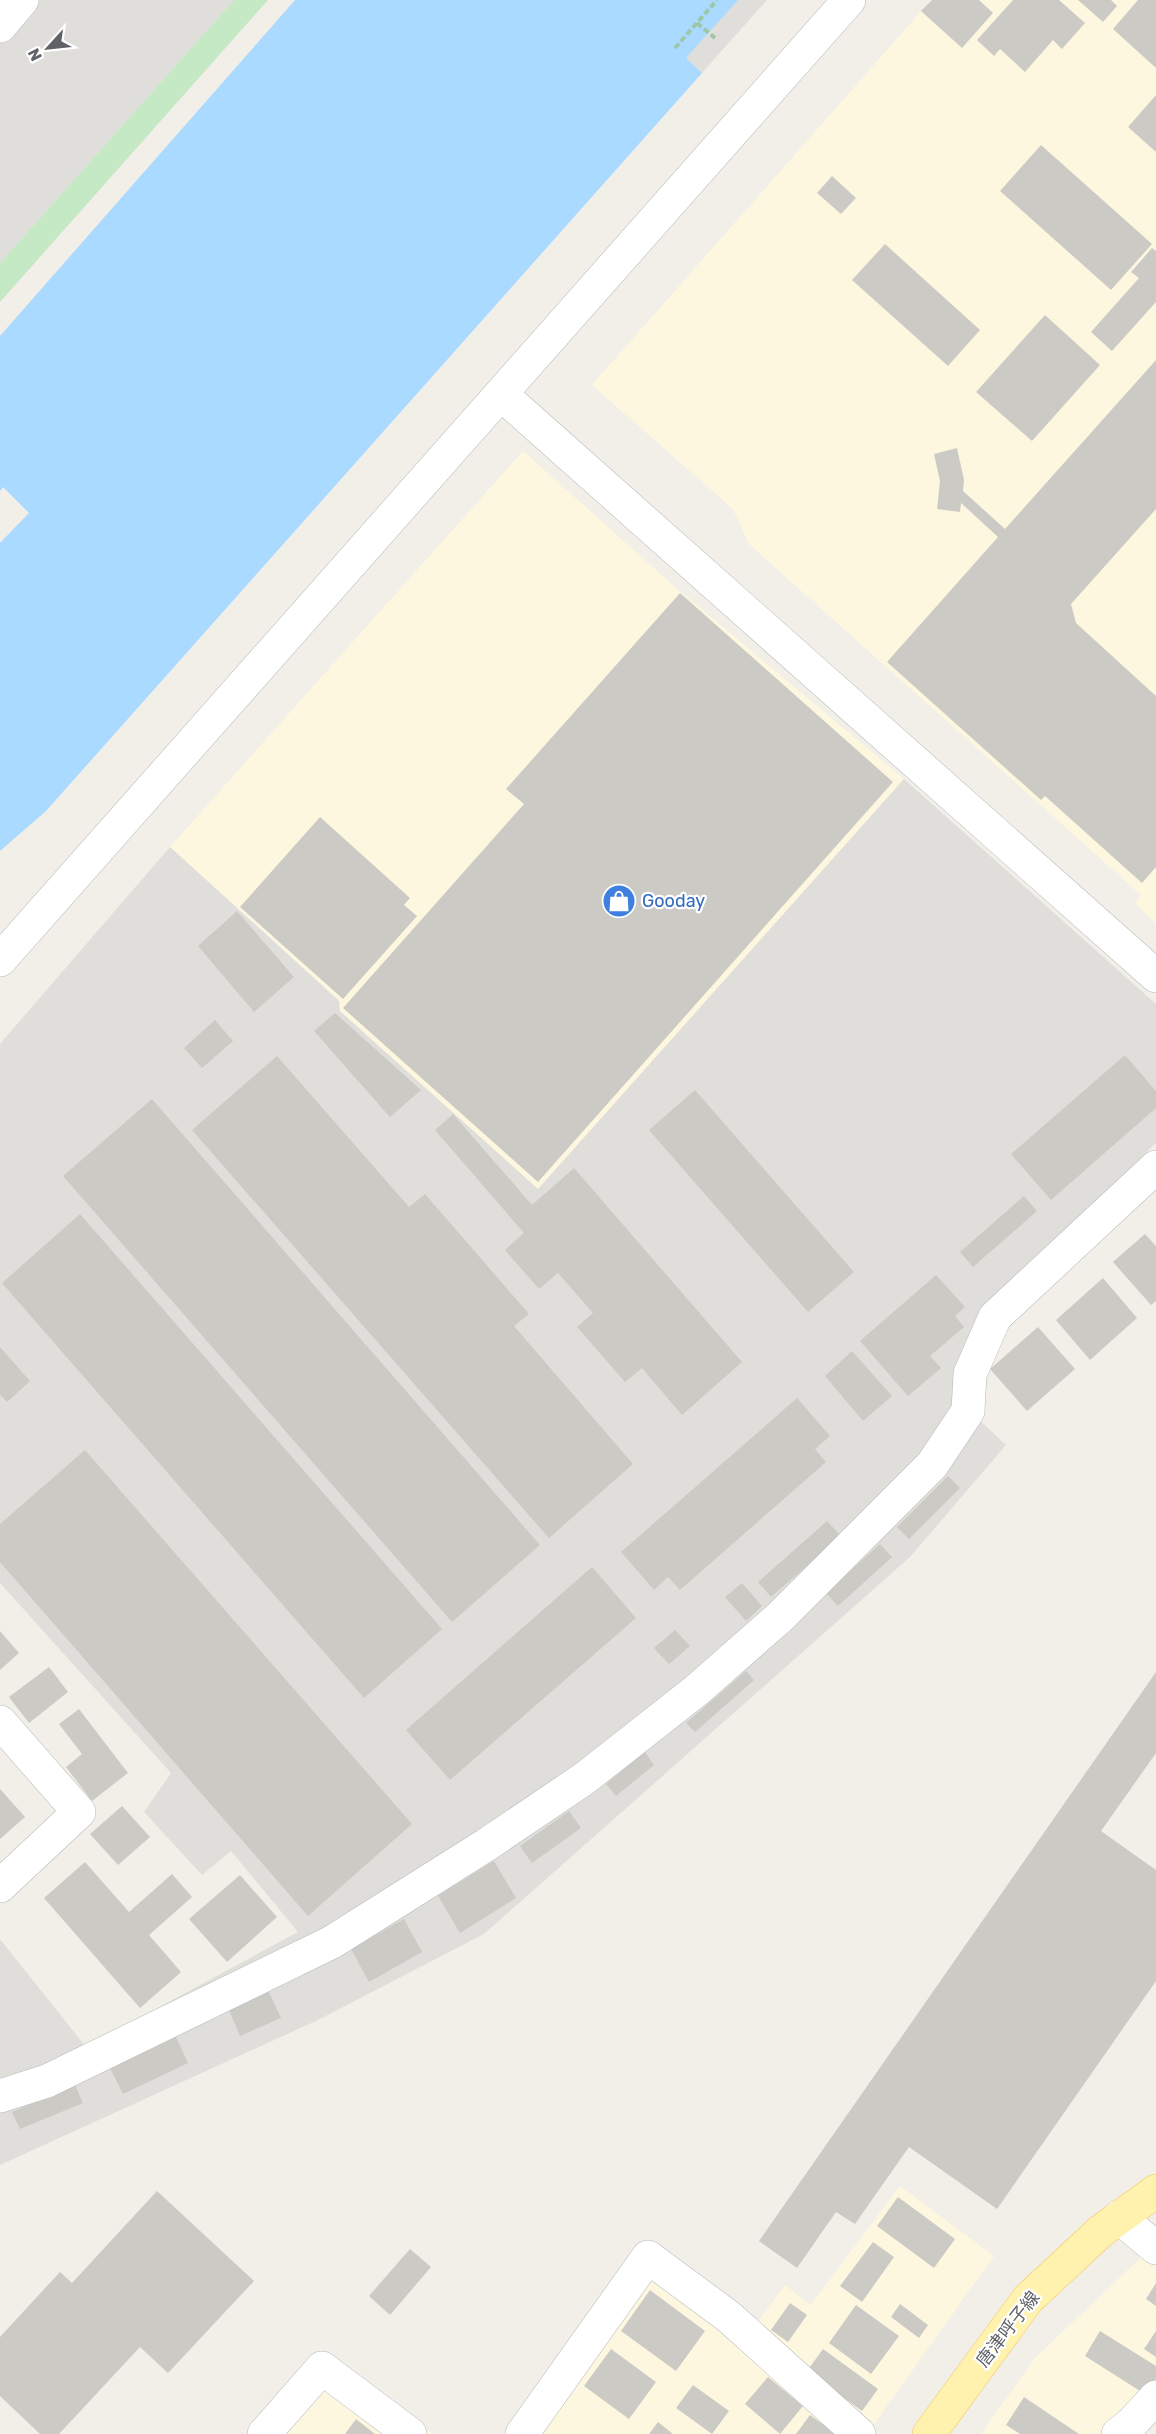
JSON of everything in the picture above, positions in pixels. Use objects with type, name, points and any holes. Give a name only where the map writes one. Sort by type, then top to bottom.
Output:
[{"type":"main road","name":"唐津呼子線","points":[[928,2434],[1028,2300],[1101,2231],[1156,2191]]},
{"type":"street","points":[[0,960],[849,0]]},
{"type":"street","points":[[501,394],[1156,976]]},
{"type":"street","points":[[0,2096],[47,2081],[332,1942],[486,1845],[585,1778],[697,1690],[780,1617],[932,1465],[968,1411],[970,1374],[995,1317],[1156,1167]]},
{"type":"street","points":[[0,1722],[79,1812],[0,1886]]},
{"type":"street","points":[[1119,2217],[1156,2248]]},
{"type":"street","points":[[522,2434],[648,2257],[729,2317],[859,2434]]},
{"type":"street","points":[[264,2434],[322,2368],[410,2434]]},
{"type":"street","points":[[1118,2434],[1132,2423],[1156,2397]]},
{"type":"path","points":[[675,48],[717,0]]},
{"type":"path","points":[[697,23],[715,38]]},
{"type":"shaded area","points":[[0,0],[234,0],[0,263]]},
{"type":"shaded area","points":[[494,0],[767,0],[702,73]]},
{"type":"shaded area","points":[[931,0],[1156,0],[1156,924],[1135,903],[1141,895],[749,544],[733,509],[592,385]]},
{"type":"shaded area","points":[[523,451],[675,587],[904,779],[538,1189],[339,1011],[339,1000],[170,847]]},
{"type":"shaded area","points":[[904,779],[1156,1004],[1156,1143],[982,1310],[956,1398],[1006,1445],[910,1557],[484,1934],[316,2021],[0,2165],[0,1939],[86,2047],[298,1932],[231,1851],[202,1875],[144,1812],[171,1773],[0,1583],[0,1044],[170,847],[339,1001],[340,1011],[538,1189]]},
{"type":"shaded area","points":[[900,2186],[994,2256],[867,2434],[508,2434],[644,2243],[754,2327],[785,2285],[811,2305]]},
{"type":"shaded area","points":[[1156,2243],[1156,2390],[1107,2434],[981,2434],[1035,2358]]},
{"type":"shaded area","points":[[323,2351],[432,2434],[253,2434]]},
{"type":"green space","points":[[234,0],[268,0],[0,302],[0,263]]},
{"type":"water","points":[[295,0],[738,0],[686,58],[702,73],[46,811],[0,851],[0,336]]},
{"type":"pier","points":[[3,487],[29,513],[0,543],[0,491]]},
{"type":"building","points":[[932,0],[979,0],[993,13],[962,48],[921,11]]},
{"type":"building","points":[[1013,0],[1059,0],[1085,23],[1062,49],[1053,40],[1025,72],[1000,49],[994,56],[977,40]]},
{"type":"building","points":[[1078,0],[1111,0],[1117,6],[1103,22]]},
{"type":"building","points":[[1138,0],[1156,0],[1156,68],[1113,29]]},
{"type":"building","points":[[1156,95],[1156,152],[1128,127]]},
{"type":"building","points":[[1041,145],[1152,244],[1111,290],[1000,191]]},
{"type":"building","points":[[832,176],[856,198],[841,214],[817,193]]},
{"type":"building","points":[[885,244],[980,330],[948,366],[852,280]]},
{"type":"building","points":[[1152,248],[1156,251],[1156,302],[1112,351],[1091,332],[1139,278],[1131,272]]},
{"type":"building","points":[[1045,315],[1100,365],[1032,441],[976,392]]},
{"type":"building","points":[[1156,360],[1156,509],[1071,604],[1076,623],[1156,696],[1156,867],[1142,883],[1045,796],[1041,800],[887,662],[998,537],[961,503],[960,512],[937,509],[940,481],[934,454],[957,448],[964,480],[963,491],[1005,529]]},
{"type":"building","points":[[680,593],[893,782],[538,1182],[343,1008],[524,804],[506,789]]},
{"type":"building","points":[[320,817],[410,898],[404,905],[417,916],[343,999],[240,907]]},
{"type":"building","points":[[237,911],[294,977],[254,1012],[198,946]]},
{"type":"building","points":[[335,1013],[421,1090],[390,1117],[314,1031]]},
{"type":"building","points":[[215,1020],[233,1041],[202,1068],[184,1048]]},
{"type":"building","points":[[1125,1055],[1156,1091],[1156,1108],[1051,1200],[1011,1154]]},
{"type":"building","points":[[277,1056],[409,1207],[425,1194],[529,1314],[514,1326],[633,1464],[549,1538],[192,1130]]},
{"type":"building","points":[[695,1090],[854,1272],[808,1312],[649,1130]]},
{"type":"building","points":[[152,1099],[540,1545],[452,1622],[63,1176]]},
{"type":"building","points":[[453,1114],[532,1205],[574,1168],[742,1362],[682,1415],[642,1368],[625,1382],[577,1327],[593,1313],[558,1273],[539,1289],[505,1250],[524,1233],[435,1130]]},
{"type":"building","points":[[1024,1196],[1037,1211],[973,1267],[960,1252]]},
{"type":"building","points":[[80,1214],[442,1629],[364,1698],[2,1283]]},
{"type":"building","points":[[1145,1234],[1156,1246],[1156,1301],[1151,1305],[1113,1262]]},
{"type":"building","points":[[936,1275],[965,1307],[955,1316],[964,1327],[930,1356],[941,1368],[908,1396],[860,1341]]},
{"type":"building","points":[[1103,1278],[1137,1318],[1090,1360],[1056,1320]]},
{"type":"building","points":[[1038,1327],[1075,1369],[1027,1411],[990,1369]]},
{"type":"building","points":[[0,1347],[30,1381],[7,1402],[0,1394]]},
{"type":"building","points":[[852,1351],[892,1396],[863,1421],[825,1376]]},
{"type":"building","points":[[797,1398],[830,1436],[815,1449],[826,1462],[680,1590],[668,1577],[654,1590],[621,1552]]},
{"type":"building","points":[[85,1450],[412,1824],[308,1916],[0,1562],[0,1524]]},
{"type":"building","points":[[948,1476],[960,1488],[909,1539],[897,1527]]},
{"type":"building","points":[[827,1521],[841,1536],[771,1597],[758,1582]]},
{"type":"building","points":[[880,1544],[892,1557],[838,1606],[826,1593]]},
{"type":"building","points":[[592,1567],[636,1618],[450,1780],[406,1730]]},
{"type":"building","points":[[742,1583],[762,1606],[746,1621],[725,1597]]},
{"type":"building","points":[[675,1630],[690,1646],[669,1664],[654,1648]]},
{"type":"building","points":[[0,1631],[19,1653],[0,1670]]},
{"type":"building","points":[[49,1667],[68,1692],[29,1723],[9,1697]]},
{"type":"building","points":[[746,1671],[754,1680],[695,1732],[686,1723]]},
{"type":"building","points":[[1156,1672],[1156,1753],[1101,1831],[1156,1870],[1156,1981],[997,2209],[909,2147],[855,2224],[836,2212],[797,2268],[759,2241]]},
{"type":"building","points":[[79,1709],[128,1773],[92,1801],[66,1767],[82,1754],[59,1724]]},
{"type":"building","points":[[645,1752],[654,1765],[616,1796],[606,1784]]},
{"type":"building","points":[[0,1789],[25,1817],[0,1839]]},
{"type":"building","points":[[122,1806],[150,1837],[118,1865],[90,1834]]},
{"type":"building","points":[[569,1811],[581,1828],[532,1863],[520,1846]]},
{"type":"building","points":[[494,1861],[516,1898],[460,1933],[438,1896]]},
{"type":"building","points":[[85,1862],[129,1912],[172,1874],[192,1897],[149,1935],[181,1972],[140,2008],[44,1898]]},
{"type":"building","points":[[240,1875],[277,1917],[227,1962],[189,1919]]},
{"type":"building","points":[[404,1919],[422,1952],[369,1982],[351,1949]]},
{"type":"building","points":[[269,1992],[281,2018],[240,2036],[229,2010]]},
{"type":"building","points":[[176,2037],[188,2063],[123,2094],[110,2068]]},
{"type":"building","points":[[75,2085],[83,2103],[20,2129],[12,2112]]},
{"type":"building","points":[[157,2191],[254,2281],[168,2373],[140,2347],[59,2434],[40,2434],[0,2396],[0,2337],[60,2272],[72,2283]]},
{"type":"building","points":[[898,2197],[955,2239],[934,2268],[877,2226]]},
{"type":"building","points":[[873,2242],[894,2257],[862,2302],[840,2286]]},
{"type":"building","points":[[410,2249],[431,2267],[390,2315],[369,2296]]},
{"type":"building","points":[[1156,2283],[1156,2306],[1146,2299]]},
{"type":"building","points":[[650,2290],[705,2331],[676,2371],[621,2331]]},
{"type":"building","points":[[790,2303],[807,2315],[788,2342],[771,2330]]},
{"type":"building","points":[[900,2304],[928,2325],[919,2338],[891,2317]]},
{"type":"building","points":[[856,2305],[899,2336],[871,2374],[829,2343]]},
{"type":"building","points":[[1100,2331],[1156,2366],[1156,2383],[1148,2396],[1085,2356]]},
{"type":"building","points":[[1156,2331],[1156,2357],[1144,2349]]},
{"type":"building","points":[[611,2349],[656,2382],[629,2419],[584,2386]]},
{"type":"building","points":[[823,2349],[878,2389],[862,2411],[807,2371]]},
{"type":"building","points":[[768,2377],[803,2406],[780,2434],[745,2404]]},
{"type":"building","points":[[693,2385],[729,2411],[712,2434],[676,2408]]},
{"type":"building","points":[[1024,2397],[1079,2434],[1020,2434],[1006,2425]]},
{"type":"building","points":[[810,2415],[836,2434],[796,2434]]},
{"type":"building","points":[[356,2419],[375,2434],[345,2434]]},
{"type":"building","points":[[658,2422],[673,2434],[649,2434]]},
{"type":"place","name":"Gooday","points":[[619,901]]}]
